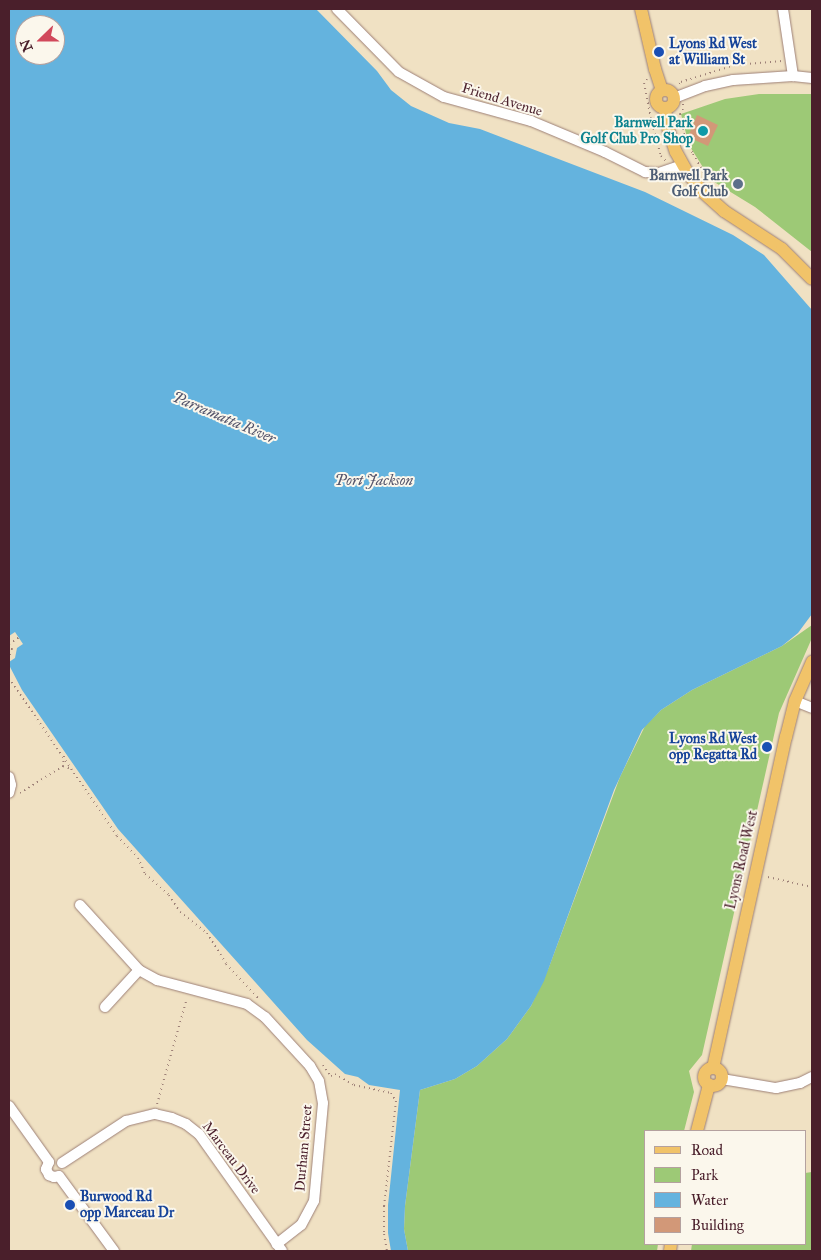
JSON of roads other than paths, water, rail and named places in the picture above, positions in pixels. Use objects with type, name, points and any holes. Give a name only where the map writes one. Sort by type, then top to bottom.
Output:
[{"type":"main road","points":[[641,9],[656,76],[662,90]]},
{"type":"main road","points":[[662,90],[670,91],[679,102],[665,108]]},
{"type":"main road","points":[[662,90],[657,96],[657,102],[665,108],[670,133],[682,165],[711,200],[782,249],[812,279]]},
{"type":"main road","name":"Lyons Road West","points":[[713,1068],[768,811],[795,701],[812,662]]},
{"type":"main road","points":[[708,1069],[719,1070],[722,1078],[717,1085],[709,1085],[705,1080],[704,1074],[708,1069]]},
{"type":"main road","points":[[697,1130],[709,1085]]},
{"type":"street","name":"Friend Avenue","points":[[337,9],[399,72],[444,97],[531,122],[605,152],[644,172],[659,173],[682,165]]},
{"type":"street","points":[[783,9],[794,76]]},
{"type":"street","points":[[679,102],[727,81],[760,76],[812,78]]},
{"type":"street","points":[[795,701],[812,708]]},
{"type":"street","points":[[9,777],[10,792]]},
{"type":"street","name":"Durham Street","points":[[80,905],[138,970],[157,980],[247,1004],[265,1017],[310,1066],[319,1081],[323,1103],[314,1201],[301,1225],[280,1248]]},
{"type":"street","points":[[105,1007],[138,970]]},
{"type":"street","points":[[722,1078],[776,1088],[800,1083],[812,1077]]},
{"type":"street","points":[[9,1106],[49,1162]]},
{"type":"street","name":"Marceau Drive","points":[[62,1163],[126,1120],[155,1114],[172,1118],[186,1124],[199,1134],[280,1248]]},
{"type":"street","points":[[54,1160],[62,1163],[63,1171],[59,1176],[54,1177],[46,1170],[49,1162],[54,1160]]},
{"type":"street","points":[[59,1176],[114,1251]]},
{"type":"water","name":"Port Jackson","points":[[9,9],[316,9],[377,71],[391,90],[411,106],[449,123],[480,129],[645,192],[733,235],[764,255],[812,310],[812,614],[798,633],[782,646],[692,690],[661,710],[642,730],[614,790],[544,981],[531,1006],[507,1039],[477,1066],[455,1079],[420,1090],[405,1206],[404,1229],[408,1251],[391,1251],[388,1233],[388,1205],[400,1090],[369,1085],[358,1077],[345,1074],[307,1040],[118,829],[22,690],[9,665]]},
{"type":"place","name":"Lyons Rd West at William St","points":[[659,52]]},
{"type":"place","name":"Barnwell Park Golf Club Pro Shop","points":[[703,131]]},
{"type":"place","name":"Barnwell Park Golf Club","points":[[738,184]]},
{"type":"place","name":"Lyons Rd West opp Regatta Rd","points":[[767,747]]},
{"type":"place","name":"Burwood Rd opp Marceau Dr","points":[[70,1205]]},
{"type":"water label","name":"Parramatta River","points":[[224,418]]}]
